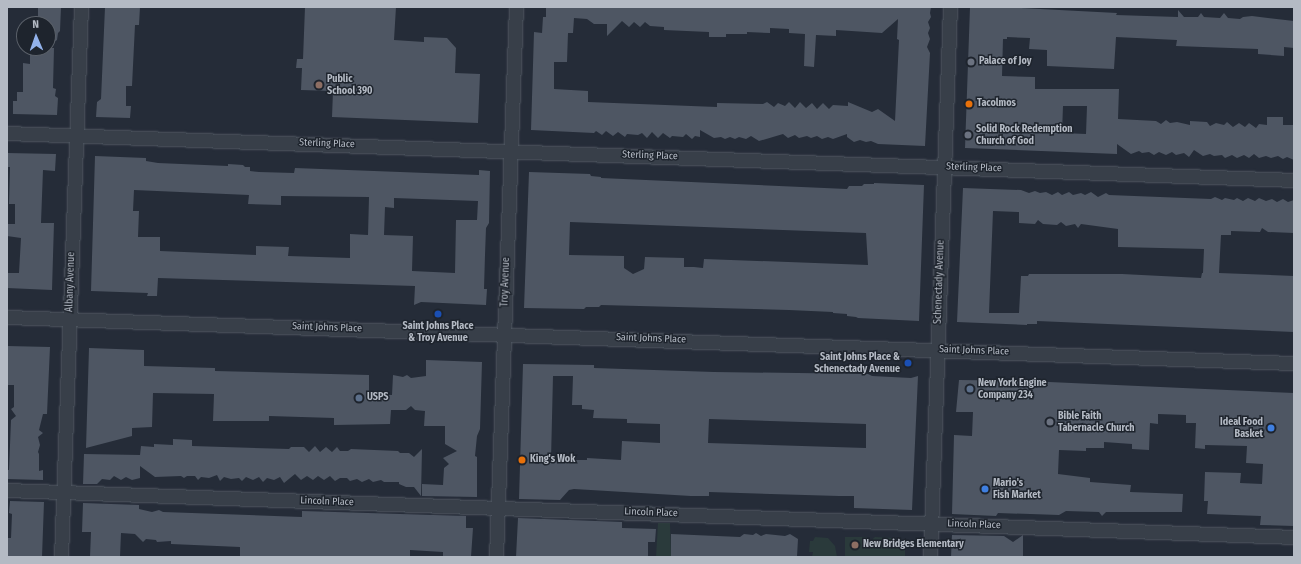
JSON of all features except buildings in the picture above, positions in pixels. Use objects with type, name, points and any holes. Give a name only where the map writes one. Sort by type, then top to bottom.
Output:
[{"type":"street","name":"Albany Avenue","points":[[61,557],[82,7]]},
{"type":"street","name":"Troy Avenue","points":[[496,557],[516,7]]},
{"type":"street","name":"Schenectady Avenue","points":[[930,557],[950,7]]},
{"type":"street","name":"Sterling Place","points":[[7,133],[945,166],[1294,180]]},
{"type":"street","name":"Saint Johns Place","points":[[7,316],[1294,363]]},
{"type":"street","name":"Lincoln Place","points":[[7,490],[1294,537]]},
{"type":"shaded area","points":[[658,523],[670,523],[671,557],[656,557]]},
{"type":"shaded area","points":[[815,537],[828,538],[835,546],[837,557],[812,557],[813,552],[809,552],[810,541],[813,541]]},
{"type":"shaded area","points":[[845,537],[867,537],[867,544],[875,537],[893,538],[901,546],[905,546],[905,557],[845,557]]},
{"type":"place","name":"Palace of Joy","points":[[971,62]]},
{"type":"place","name":"Public School 390","points":[[319,85]]},
{"type":"place","name":"Tacolmos","points":[[969,104]]},
{"type":"place","name":"Solid Rock Redemption Church of God","points":[[968,135]]},
{"type":"place","name":"Saint Johns Place & Troy Avenue","points":[[438,314]]},
{"type":"place","name":"Saint Johns Place & Schenectady Avenue","points":[[908,363]]},
{"type":"place","name":"New York Engine Company 234","points":[[970,389]]},
{"type":"place","name":"USPS","points":[[359,398]]},
{"type":"place","name":"Bible Faith Tabernacle Church","points":[[1050,422]]},
{"type":"place","name":"Ideal Food Basket","points":[[1271,428]]},
{"type":"place","name":"King's Wok","points":[[522,460]]},
{"type":"place","name":"Mario's Fish Market","points":[[985,489]]},
{"type":"place","name":"New Bridges Elementary","points":[[855,545]]}]
